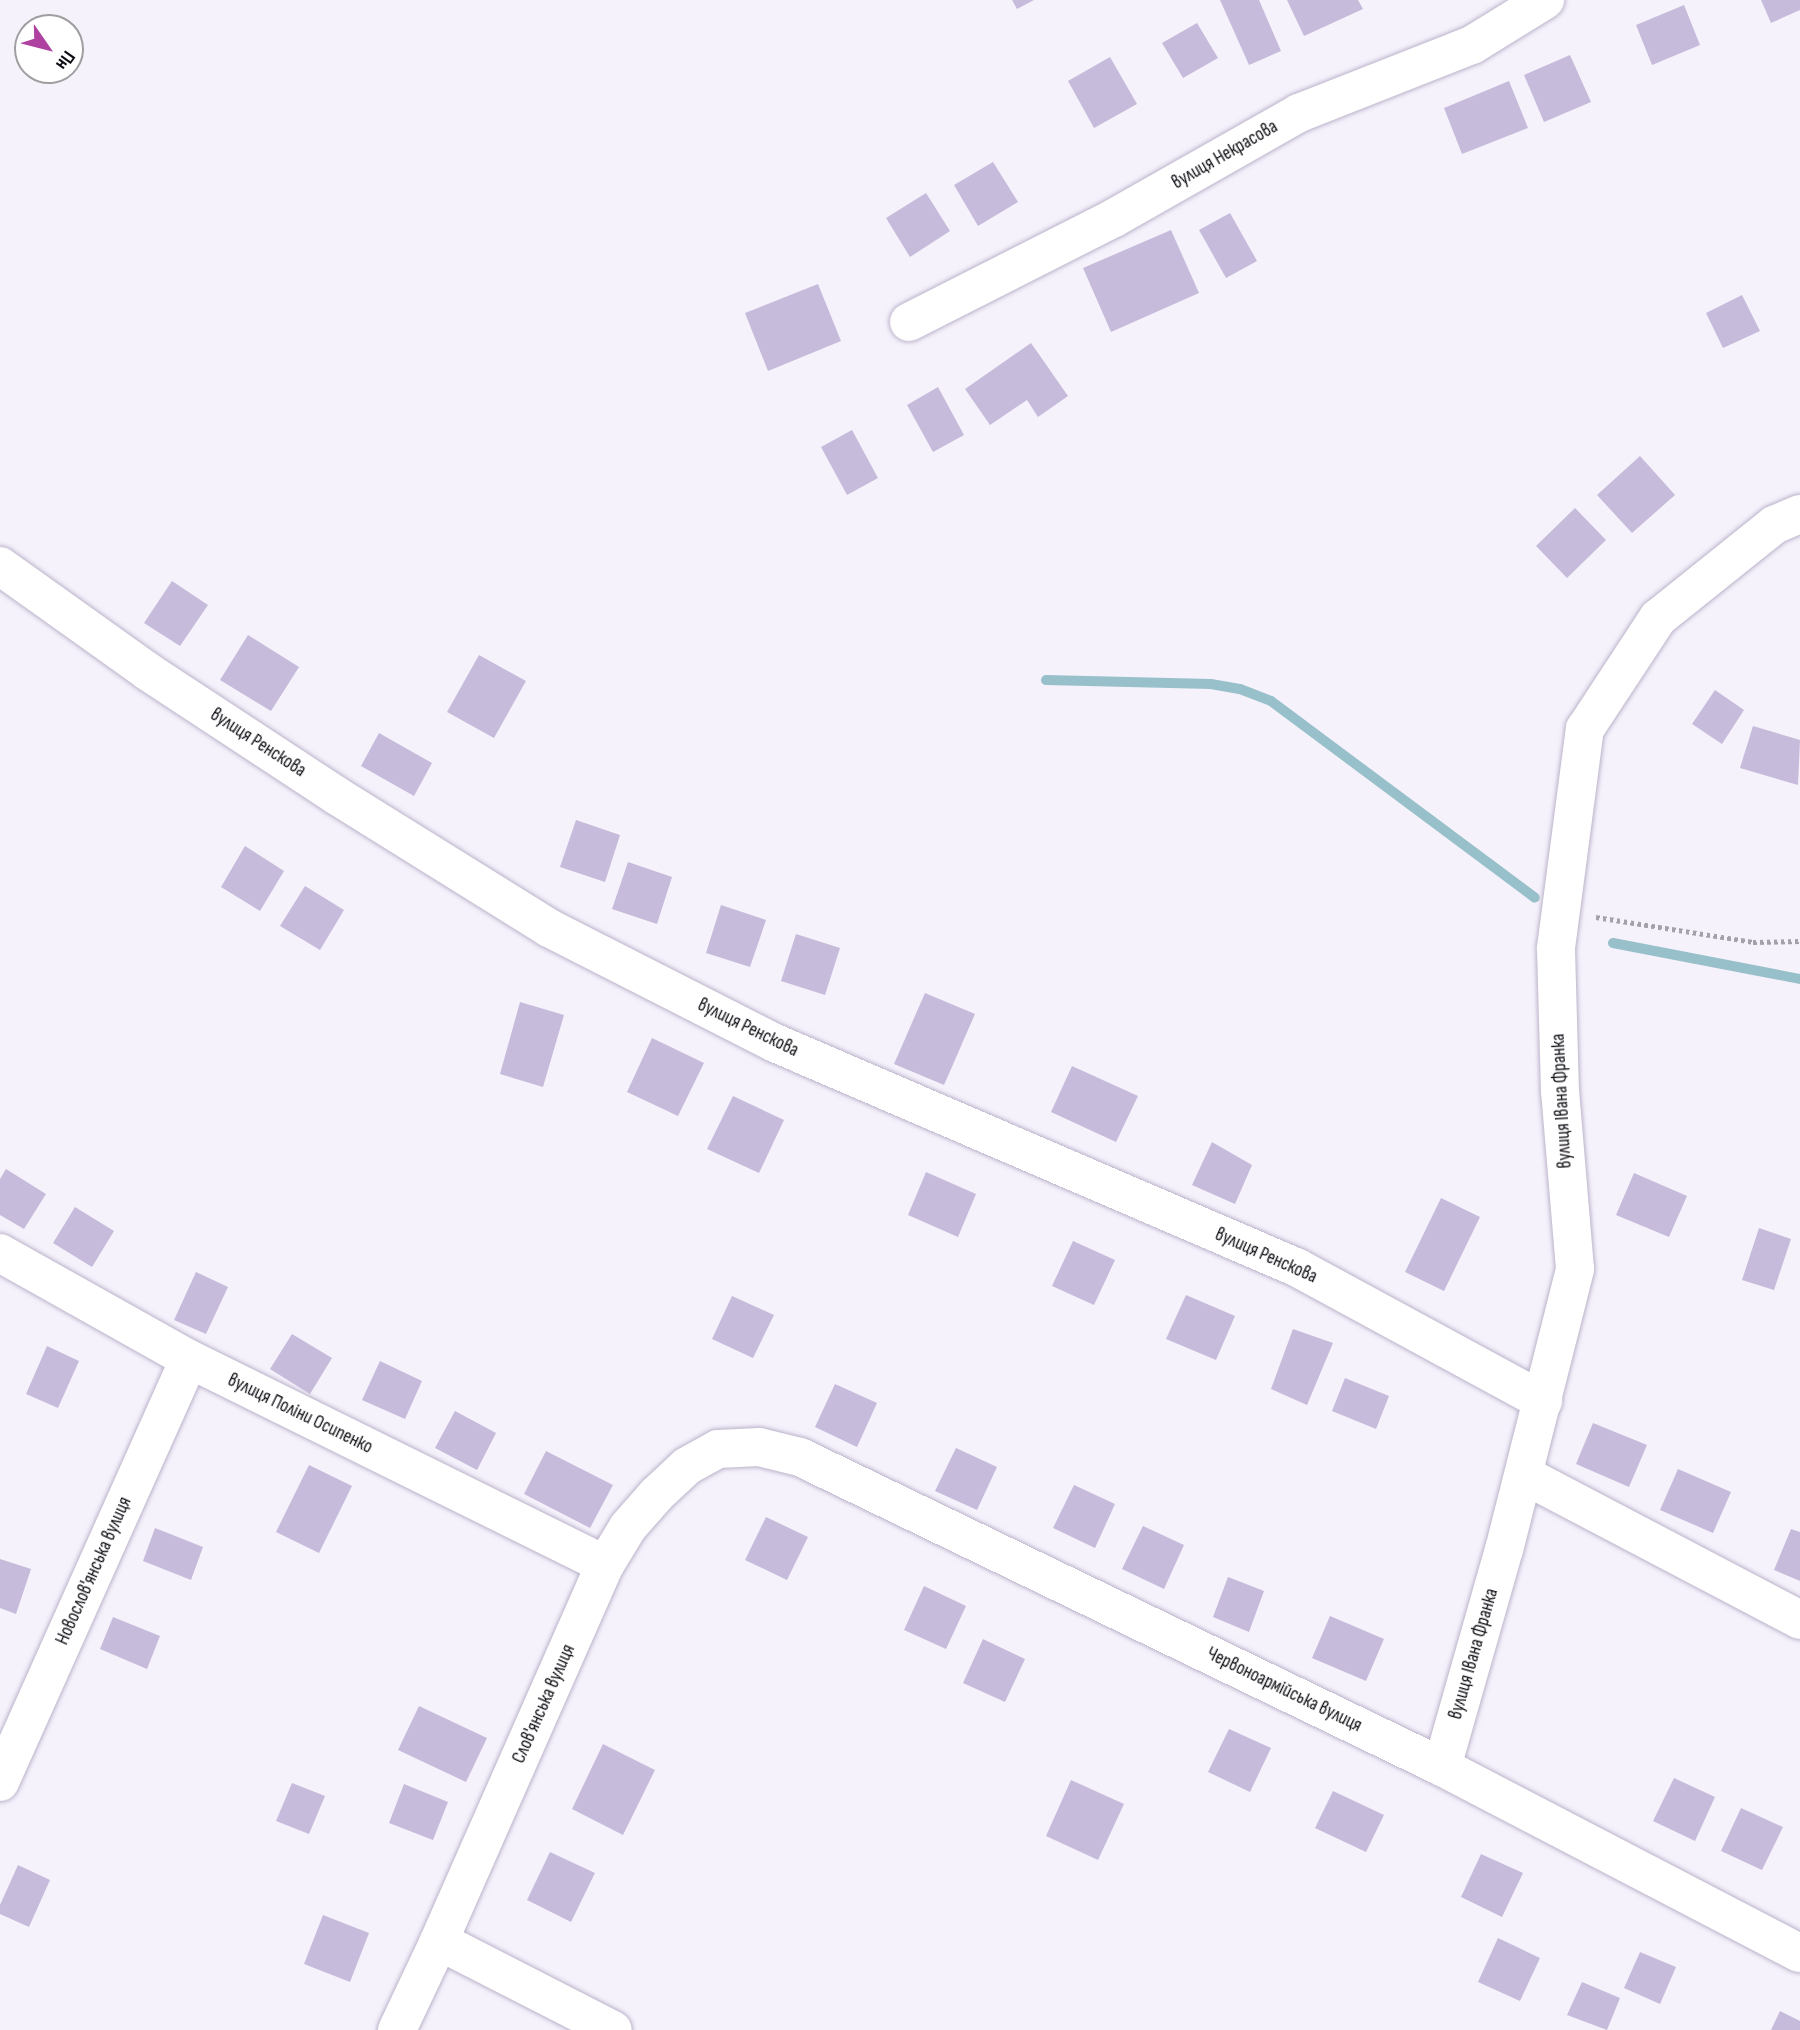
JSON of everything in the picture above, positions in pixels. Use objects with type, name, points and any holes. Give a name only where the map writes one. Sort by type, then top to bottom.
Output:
[{"type":"street","name":"вулиця Некрасова","points":[[909,322],[1114,218],[1299,113],[1472,45],[1545,0]]},
{"type":"street","name":"вулиця Івана Франка","points":[[1442,1767],[1524,1475],[1575,1269],[1560,1092],[1556,948],[1585,729],[1658,618],[1774,525],[1800,514]]},
{"type":"street","name":"вулиця Ренскова","points":[[0,566],[147,671],[550,928],[775,1043],[1298,1268],[1543,1401]]},
{"type":"street","name":"вулиця Поліни Осипенко","points":[[0,1253],[190,1359],[605,1565]]},
{"type":"street","name":"Новослов'янська вулиця","points":[[0,1782],[190,1359]]},
{"type":"street","name":"Слов'янська вулиця","points":[[397,2030],[605,1565],[628,1527],[687,1466],[718,1449],[759,1447]]},
{"type":"street","name":"Червоноармійська вулиця","points":[[759,1447],[800,1457],[1442,1767],[1800,1953]]},
{"type":"street","points":[[1524,1475],[1800,1620]]},
{"type":"street","points":[[439,1941],[613,2030]]},
{"type":"path","points":[[1561,913],[1753,942],[1800,941]]},
{"type":"building","points":[[1012,0],[1034,0],[1017,9]]},
{"type":"building","points":[[1220,0],[1259,0],[1281,51],[1249,65]]},
{"type":"building","points":[[1287,0],[1358,0],[1363,9],[1304,36]]},
{"type":"building","points":[[1761,0],[1800,0],[1800,10],[1771,23]]},
{"type":"building","points":[[1684,5],[1700,45],[1652,65],[1636,25]]},
{"type":"building","points":[[1197,23],[1218,58],[1183,78],[1162,43]]},
{"type":"building","points":[[1570,55],[1591,102],[1544,122],[1524,75]]},
{"type":"building","points":[[1110,57],[1137,104],[1094,128],[1068,81]]},
{"type":"building","points":[[1509,81],[1528,128],[1462,154],[1444,108]]},
{"type":"building","points":[[993,162],[1018,202],[978,226],[954,185]]},
{"type":"building","points":[[926,193],[950,231],[910,257],[886,218]]},
{"type":"building","points":[[1230,213],[1257,261],[1226,278],[1199,230]]},
{"type":"building","points":[[1171,230],[1199,293],[1111,332],[1083,268]]},
{"type":"building","points":[[818,284],[841,341],[768,371],[745,313]]},
{"type":"building","points":[[1742,295],[1760,331],[1723,348],[1706,313]]},
{"type":"building","points":[[1031,343],[1068,396],[1038,417],[1027,400],[990,425],[965,389]]},
{"type":"building","points":[[938,387],[964,435],[933,452],[907,405]]},
{"type":"building","points":[[852,430],[878,478],[847,495],[821,447]]},
{"type":"building","points":[[1640,456],[1675,495],[1632,533],[1597,495]]},
{"type":"building","points":[[1575,508],[1606,540],[1567,578],[1536,546]]},
{"type":"building","points":[[172,581],[208,605],[180,646],[144,623]]},
{"type":"building","points":[[248,635],[299,667],[271,711],[220,680]]},
{"type":"building","points":[[479,655],[526,681],[494,738],[447,712]]},
{"type":"building","points":[[1715,690],[1744,710],[1722,744],[1692,724]]},
{"type":"building","points":[[1753,726],[1800,740],[1798,785],[1740,768]]},
{"type":"building","points":[[379,733],[432,763],[414,796],[361,766]]},
{"type":"building","points":[[576,820],[620,835],[605,882],[560,867]]},
{"type":"building","points":[[245,846],[284,871],[260,911],[221,887]]},
{"type":"building","points":[[628,862],[672,877],[657,924],[612,909]]},
{"type":"building","points":[[305,886],[344,910],[320,950],[280,926]]},
{"type":"building","points":[[721,905],[766,920],[750,967],[706,953]]},
{"type":"building","points":[[796,934],[840,948],[825,995],[781,981]]},
{"type":"building","points":[[925,993],[975,1014],[944,1085],[894,1064]]},
{"type":"building","points":[[520,1002],[564,1015],[543,1087],[500,1074]]},
{"type":"building","points":[[652,1038],[704,1063],[678,1116],[627,1092]]},
{"type":"building","points":[[1072,1066],[1138,1096],[1116,1142],[1051,1112]]},
{"type":"building","points":[[733,1096],[784,1120],[759,1173],[707,1149]]},
{"type":"building","points":[[1212,1142],[1252,1165],[1235,1204],[1192,1185]]},
{"type":"building","points":[[6,1169],[46,1194],[24,1229],[0,1215],[0,1179]]},
{"type":"building","points":[[926,1172],[976,1194],[958,1237],[908,1215]]},
{"type":"building","points":[[1634,1173],[1687,1196],[1669,1237],[1616,1215]]},
{"type":"building","points":[[1441,1198],[1480,1217],[1444,1291],[1405,1272]]},
{"type":"building","points":[[75,1207],[114,1231],[92,1267],[53,1243]]},
{"type":"building","points":[[1759,1228],[1791,1239],[1774,1290],[1742,1280]]},
{"type":"building","points":[[1073,1241],[1115,1260],[1094,1305],[1052,1286]]},
{"type":"building","points":[[196,1272],[228,1287],[206,1334],[174,1320]]},
{"type":"building","points":[[1186,1295],[1235,1316],[1216,1360],[1166,1339]]},
{"type":"building","points":[[732,1296],[774,1315],[753,1358],[712,1339]]},
{"type":"building","points":[[1293,1329],[1333,1343],[1307,1405],[1271,1389]]},
{"type":"building","points":[[292,1334],[332,1358],[310,1394],[270,1369]]},
{"type":"building","points":[[47,1346],[79,1361],[58,1408],[26,1394]]},
{"type":"building","points":[[380,1361],[422,1381],[405,1419],[362,1400]]},
{"type":"building","points":[[1345,1378],[1389,1396],[1376,1429],[1332,1411]]},
{"type":"building","points":[[835,1384],[877,1403],[857,1447],[815,1427]]},
{"type":"building","points":[[455,1411],[496,1433],[477,1470],[435,1448]]},
{"type":"building","points":[[1593,1423],[1647,1445],[1629,1487],[1576,1464]]},
{"type":"building","points":[[956,1448],[997,1467],[977,1510],[935,1491]]},
{"type":"building","points":[[546,1451],[613,1485],[590,1528],[524,1494]]},
{"type":"building","points":[[309,1465],[352,1486],[319,1553],[276,1532]]},
{"type":"building","points":[[1678,1469],[1731,1492],[1713,1533],[1660,1510]]},
{"type":"building","points":[[1074,1485],[1115,1504],[1095,1548],[1053,1528]]},
{"type":"building","points":[[766,1517],[808,1537],[787,1580],[745,1560]]},
{"type":"building","points":[[1143,1526],[1184,1545],[1164,1589],[1122,1569]]},
{"type":"building","points":[[155,1528],[203,1547],[191,1580],[143,1561]]},
{"type":"building","points":[[1791,1529],[1800,1532],[1800,1581],[1774,1570]]},
{"type":"building","points":[[0,1559],[31,1569],[16,1614],[0,1608]]},
{"type":"building","points":[[1228,1577],[1264,1591],[1249,1632],[1213,1617]]},
{"type":"building","points":[[924,1586],[966,1606],[946,1649],[904,1630]]},
{"type":"building","points":[[1330,1616],[1384,1639],[1366,1681],[1312,1658]]},
{"type":"building","points":[[113,1617],[160,1636],[147,1669],[100,1649]]},
{"type":"building","points":[[983,1639],[1025,1659],[1005,1702],[963,1683]]},
{"type":"building","points":[[419,1706],[487,1738],[466,1782],[398,1750]]},
{"type":"building","points":[[1229,1729],[1271,1748],[1250,1792],[1208,1772]]},
{"type":"building","points":[[603,1744],[655,1770],[623,1835],[572,1809]]},
{"type":"building","points":[[1674,1778],[1715,1797],[1695,1841],[1653,1821]]},
{"type":"building","points":[[1071,1780],[1124,1804],[1098,1860],[1046,1836]]},
{"type":"building","points":[[292,1783],[325,1796],[309,1834],[276,1821]]},
{"type":"building","points":[[404,1784],[448,1802],[433,1840],[389,1823]]},
{"type":"building","points":[[1333,1791],[1384,1815],[1366,1852],[1315,1828]]},
{"type":"building","points":[[1741,1808],[1783,1827],[1762,1870],[1721,1851]]},
{"type":"building","points":[[550,1852],[595,1873],[571,1922],[527,1900]]},
{"type":"building","points":[[1481,1854],[1523,1873],[1502,1917],[1461,1897]]},
{"type":"building","points":[[18,1865],[50,1880],[29,1927],[0,1914],[0,1905]]},
{"type":"building","points":[[323,1915],[369,1933],[350,1982],[304,1964]]},
{"type":"building","points":[[1498,1938],[1540,1958],[1520,2001],[1478,1982]]},
{"type":"building","points":[[1640,1952],[1676,1967],[1660,2004],[1624,1988]]},
{"type":"building","points":[[1582,1982],[1620,1998],[1607,2030],[1567,2015]]},
{"type":"building","points":[[1780,2011],[1800,2021],[1800,2030],[1771,2030]]},
{"type":"waterway","points":[[1046,680],[1211,684],[1240,689],[1271,701],[1535,898]]},
{"type":"waterway","points":[[1613,943],[1800,979]]}]
